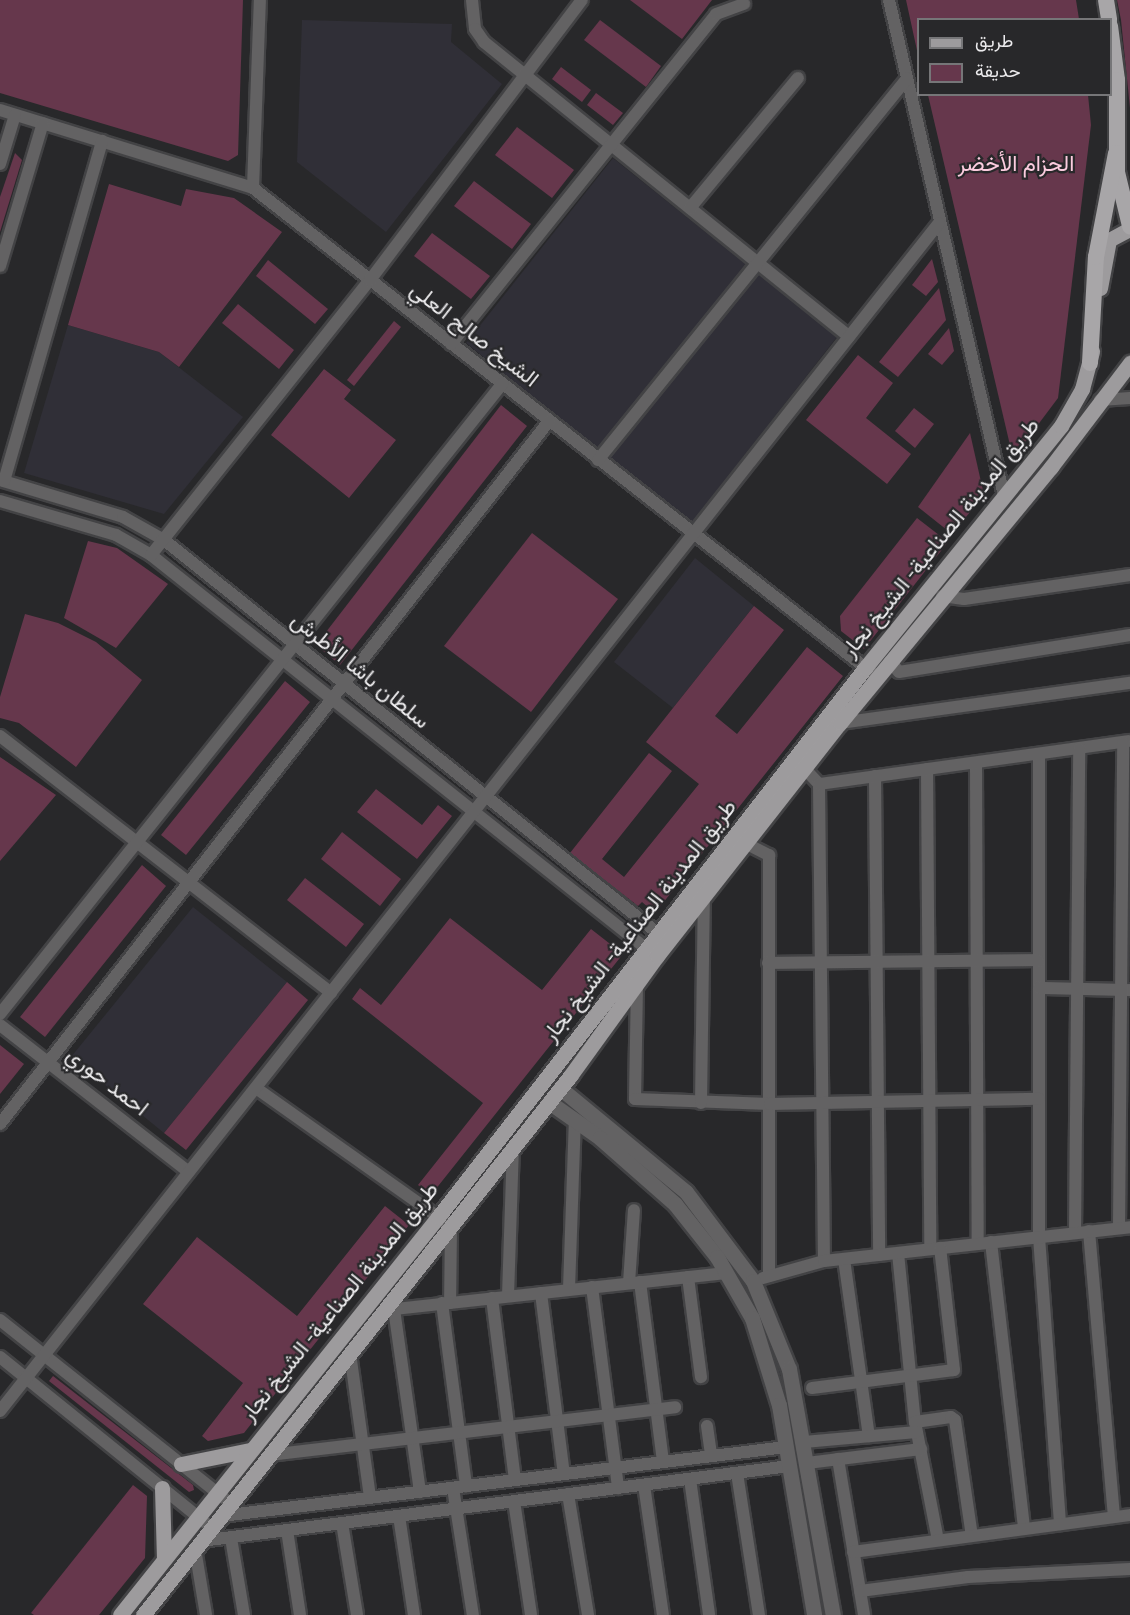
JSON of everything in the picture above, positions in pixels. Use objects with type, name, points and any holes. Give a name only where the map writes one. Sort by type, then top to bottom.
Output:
[{"type":"highway","points":[[1106,0],[1109,18]]},
{"type":"highway","points":[[1090,363],[1093,279],[1116,153],[1117,81],[1112,42]]},
{"type":"highway","points":[[1116,153],[1130,227]]},
{"type":"main road","name":"طريق المدينة الصناعية- الشيخ نجار","points":[[120,1615],[250,1450],[445,1221],[664,938],[865,668],[1070,414],[1090,363],[1108,244],[1114,234],[1130,227]]},
{"type":"main road","points":[[664,938],[704,898],[942,596],[1051,467],[1130,363]]},
{"type":"main road","points":[[143,1615],[350,1353],[390,1309],[445,1221],[513,1147],[560,1088],[636,984],[652,953]]},
{"type":"main road","points":[[181,1464],[250,1450]]},
{"type":"main road","points":[[162,1488],[164,1559]]},
{"type":"street","points":[[253,188],[260,0]]},
{"type":"street","points":[[472,0],[475,29],[484,42],[849,337]]},
{"type":"street","points":[[151,555],[370,280],[582,0]]},
{"type":"street","points":[[889,0],[1004,496]]},
{"type":"street","points":[[451,344],[716,14],[744,4]]},
{"type":"street","points":[[690,208],[798,78]]},
{"type":"street","points":[[598,460],[907,78]]},
{"type":"street","name":"الشيخ صالح العلي","points":[[0,110],[253,188],[692,536],[877,678]]},
{"type":"street","points":[[0,164],[15,115]]},
{"type":"street","points":[[0,266],[43,123]]},
{"type":"street","points":[[2,481],[102,141]]},
{"type":"street","points":[[0,1411],[939,223]]},
{"type":"street","points":[[0,1014],[502,384]]},
{"type":"street","points":[[1100,400],[1130,398]]},
{"type":"street","points":[[0,1124],[192,882],[549,421]]},
{"type":"street","name":"سلطان باشا الأطرش","points":[[2,481],[123,518],[164,540],[344,686],[664,938]]},
{"type":"street","name":"سلطان باشا الأطرش","points":[[0,501],[116,535],[151,555],[652,953]]},
{"type":"street","points":[[942,596],[964,599],[1130,575]]},
{"type":"street","points":[[890,661],[899,672],[1130,635]]},
{"type":"street","points":[[840,723],[1130,683]]},
{"type":"street","points":[[0,736],[192,882],[331,993]]},
{"type":"street","points":[[753,1281],[824,1261],[1124,1227],[1126,742],[819,784]]},
{"type":"street","points":[[1074,1233],[1079,749]]},
{"type":"street","points":[[1039,754],[1039,1237],[1060,1524]]},
{"type":"street","points":[[976,763],[977,1100],[984,1243],[1024,1529]]},
{"type":"street","points":[[805,769],[819,784],[824,1261]]},
{"type":"street","points":[[812,1388],[954,1370],[935,1248],[929,1101],[927,770]]},
{"type":"street","points":[[875,776],[879,1255]]},
{"type":"street","points":[[747,844],[769,855],[769,1276]]},
{"type":"street","points":[[701,1103],[704,898]]},
{"type":"street","points":[[768,963],[1038,960]]},
{"type":"street","points":[[636,984],[635,1099],[770,1104],[1039,1099]]},
{"type":"street","points":[[1039,988],[1125,990]]},
{"type":"street","name":"احمد حوري","points":[[0,1025],[189,1173]]},
{"type":"street","points":[[256,1088],[445,1221],[446,1303],[459,1434],[459,1487],[456,1509],[473,1615]]},
{"type":"street","points":[[560,1088],[667,1173],[713,1223],[753,1281],[782,1345],[804,1442],[833,1615]]},
{"type":"street","points":[[549,1102],[575,1119],[655,1184],[692,1223],[727,1274],[764,1347],[790,1466],[814,1615]]},
{"type":"street","points":[[569,1289],[575,1119]]},
{"type":"street","points":[[508,1296],[513,1147]]},
{"type":"street","points":[[655,1184],[667,1173]]},
{"type":"street","points":[[634,1210],[635,1282],[657,1409],[663,1462]]},
{"type":"street","points":[[1089,1231],[1114,1517]]},
{"type":"street","points":[[897,1253],[916,1427],[938,1540]]},
{"type":"street","points":[[844,1259],[868,1436]]},
{"type":"street","points":[[420,1492],[390,1309],[727,1274]]},
{"type":"street","points":[[688,1277],[701,1377]]},
{"type":"street","points":[[592,1287],[618,1488]]},
{"type":"street","points":[[542,1293],[564,1474]]},
{"type":"street","points":[[492,1298],[516,1480]]},
{"type":"street","points":[[0,1320],[216,1492],[221,1516]]},
{"type":"street","points":[[350,1353],[370,1498]]},
{"type":"street","points":[[0,1357],[197,1516],[221,1516],[786,1447]]},
{"type":"street","points":[[269,1455],[363,1446],[675,1407]]},
{"type":"street","points":[[804,1442],[868,1436],[916,1427],[951,1417],[955,1420],[972,1536]]},
{"type":"street","points":[[707,1426],[711,1456]]},
{"type":"street","points":[[206,1615],[198,1545],[287,1530],[921,1449]]},
{"type":"street","points":[[730,1454],[759,1615]]},
{"type":"street","points":[[838,1459],[864,1615]]},
{"type":"street","points":[[690,1479],[709,1615]]},
{"type":"street","points":[[644,1485],[663,1615]]},
{"type":"street","points":[[568,1494],[588,1615]]},
{"type":"street","points":[[514,1501],[531,1615]]},
{"type":"street","points":[[853,1552],[1130,1515]]},
{"type":"street","points":[[399,1516],[414,1615]]},
{"type":"street","points":[[342,1523],[357,1615]]},
{"type":"street","points":[[287,1530],[300,1615]]},
{"type":"street","points":[[231,1538],[244,1615]]},
{"type":"street","points":[[860,1591],[968,1577],[1130,1569]]},
{"type":"shaded area","points":[[302,20],[452,24],[451,42],[502,84],[386,232],[297,162]]},
{"type":"shaded area","points":[[613,158],[837,337],[690,525],[466,343]]},
{"type":"shaded area","points":[[68,325],[159,352],[243,417],[164,514],[24,473]]},
{"type":"shaded area","points":[[695,558],[754,606],[673,708],[614,662]]},
{"type":"shaded area","points":[[193,907],[287,982],[164,1133],[71,1057]]},
{"type":"green space","points":[[0,0],[243,0],[238,155],[228,161],[0,93]]},
{"type":"green space","points":[[630,0],[712,0],[682,39]]},
{"type":"green space","points":[[906,0],[1076,0],[1079,18],[917,18],[917,50]]},
{"type":"green space","points":[[1117,0],[1130,0],[1130,108],[1121,20]]},
{"type":"green space","points":[[600,20],[661,66],[646,87],[584,40]]},
{"type":"green space","points":[[561,67],[591,90],[582,102],[552,79]]},
{"type":"green space","points":[[596,93],[623,113],[613,125],[587,105]]},
{"type":"green space","name":"الحزام الأخضر","points":[[928,96],[1088,96],[1091,125],[1058,398],[1013,458]]},
{"type":"green space","points":[[517,127],[574,170],[552,198],[495,155]]},
{"type":"green space","points":[[15,153],[22,160],[0,232],[0,197]]},
{"type":"green space","points":[[474,181],[531,224],[512,249],[454,206]]},
{"type":"green space","points":[[109,184],[181,206],[186,189],[234,198],[282,232],[179,367],[159,352],[68,325]]},
{"type":"green space","points":[[432,233],[490,276],[471,299],[414,256]]},
{"type":"green space","points":[[932,259],[938,282],[926,296],[912,285]]},
{"type":"green space","points":[[268,260],[328,309],[315,324],[256,276]]},
{"type":"green space","points":[[939,288],[946,320],[898,377],[879,362]]},
{"type":"green space","points":[[238,304],[294,350],[279,369],[222,323]]},
{"type":"green space","points":[[394,321],[401,327],[354,386],[347,380]]},
{"type":"green space","points":[[949,328],[954,351],[942,365],[928,354]]},
{"type":"green space","points":[[858,355],[893,383],[866,418],[911,454],[887,484],[806,420]]},
{"type":"green space","points":[[324,369],[351,390],[344,399],[396,440],[349,498],[271,435]]},
{"type":"green space","points":[[501,405],[527,426],[340,665],[316,645]]},
{"type":"green space","points":[[914,408],[934,424],[915,448],[895,431]]},
{"type":"green space","points":[[970,433],[984,495],[952,534],[918,507]]},
{"type":"green space","points":[[917,518],[948,542],[864,649],[841,631],[840,616]]},
{"type":"green space","points":[[532,533],[618,599],[531,712],[444,646]]},
{"type":"green space","points":[[88,541],[117,548],[168,584],[116,648],[64,618]]},
{"type":"green space","points":[[754,606],[784,630],[715,716],[737,734],[807,647],[843,676],[655,913],[642,902],[638,906],[570,853],[649,753],[672,771],[602,859],[624,877],[699,784],[646,742]]},
{"type":"green space","points":[[25,614],[58,623],[96,642],[142,680],[76,767],[19,723],[0,718],[0,697]]},
{"type":"green space","points":[[285,681],[310,702],[186,855],[161,835]]},
{"type":"green space","points":[[0,757],[56,795],[0,861]]},
{"type":"green space","points":[[376,789],[422,825],[438,805],[452,816],[417,859],[357,812]]},
{"type":"green space","points":[[342,832],[401,879],[380,906],[321,859]]},
{"type":"green space","points":[[142,865],[166,886],[45,1037],[20,1017]]},
{"type":"green space","points":[[305,878],[364,924],[346,947],[287,900]]},
{"type":"green space","points":[[450,918],[542,990],[591,929],[623,954],[431,1195],[418,1185],[483,1103],[352,999],[360,988],[381,1005]]},
{"type":"green space","points":[[287,982],[308,1000],[186,1150],[164,1133]]},
{"type":"green space","points":[[0,1045],[24,1064],[0,1094]]},
{"type":"green space","points":[[385,1206],[409,1225],[244,1433],[208,1441],[202,1436],[243,1383],[143,1304],[197,1237],[297,1316]]},
{"type":"green space","points":[[53,1376],[193,1485],[194,1490],[189,1492],[49,1381]]},
{"type":"green space","points":[[133,1485],[147,1496],[145,1558],[99,1615],[34,1615],[31,1613]]}]
